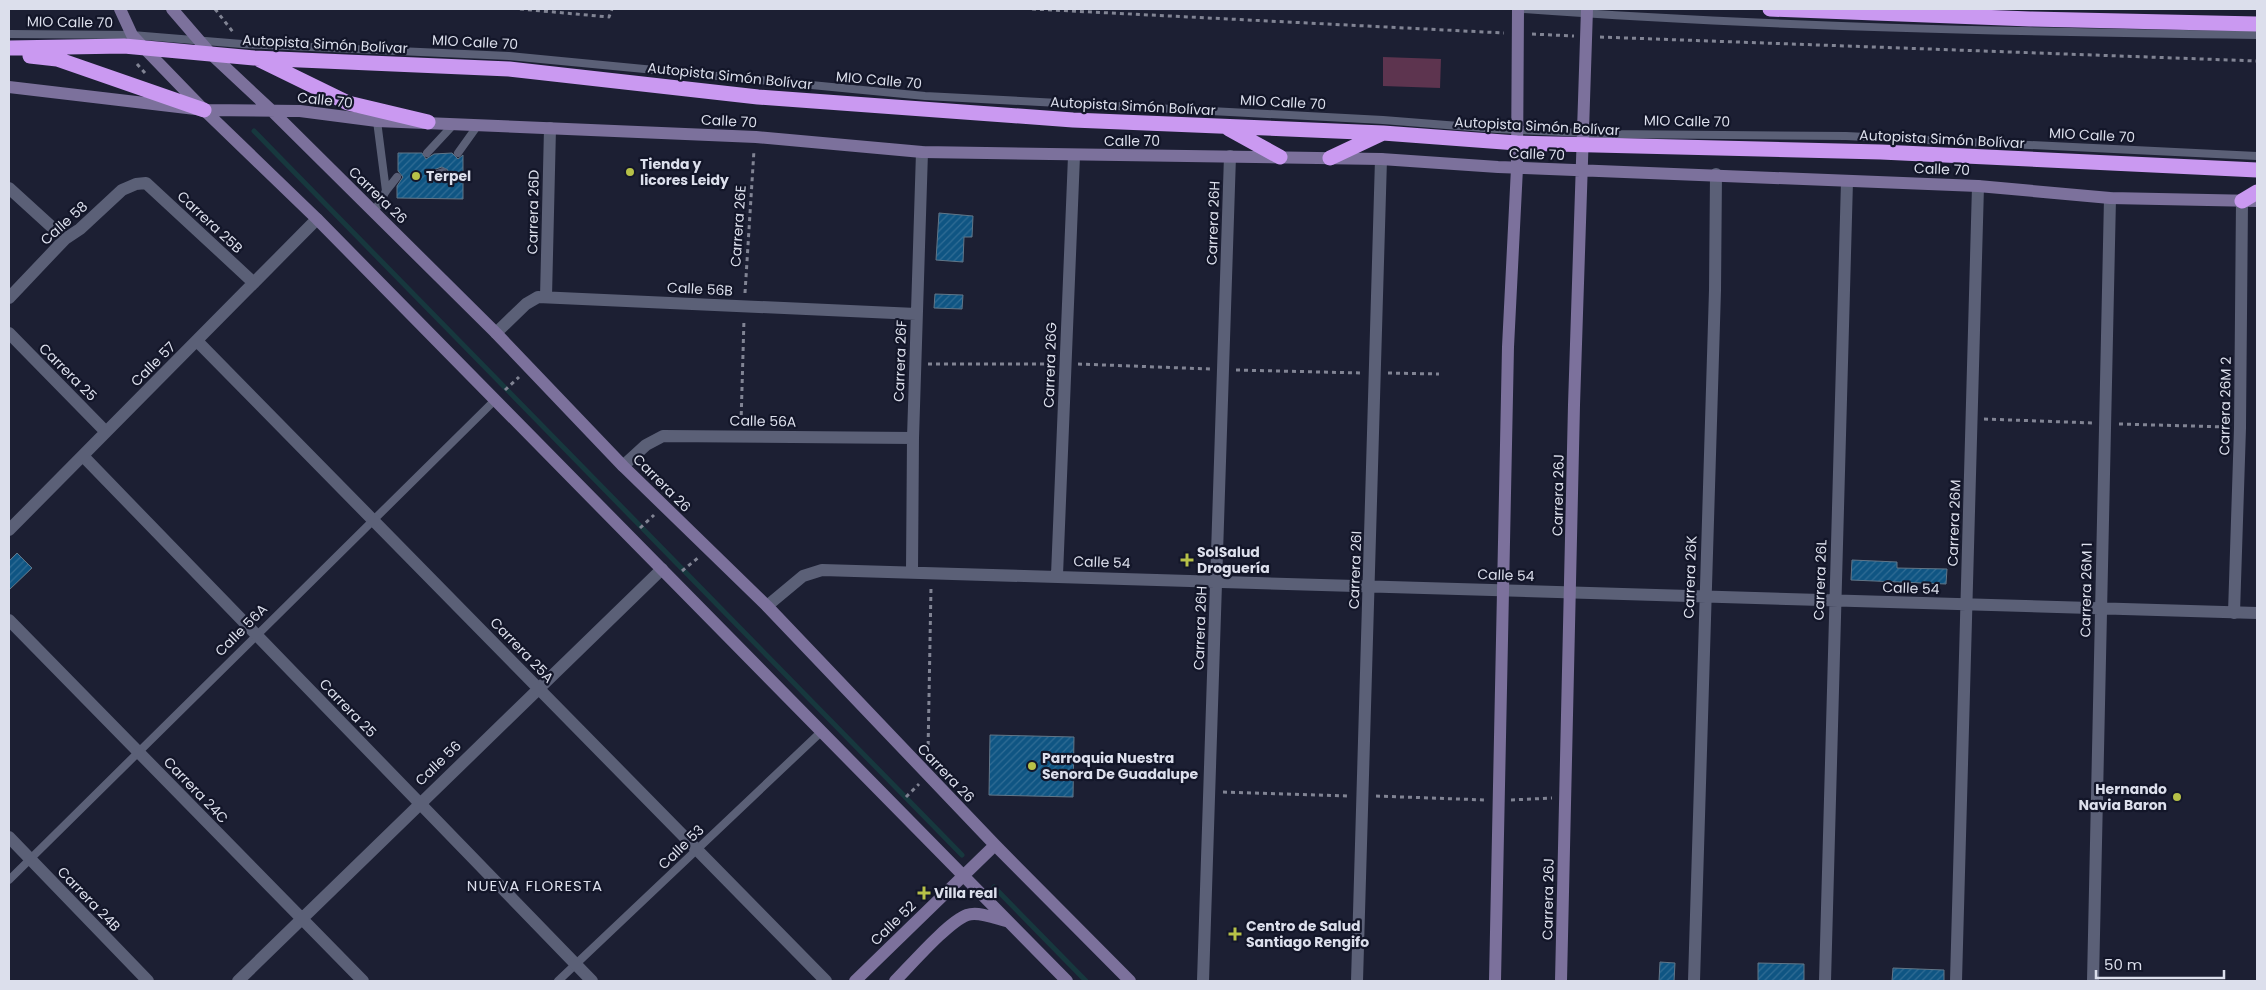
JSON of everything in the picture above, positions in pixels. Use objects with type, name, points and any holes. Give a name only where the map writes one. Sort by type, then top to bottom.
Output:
[{"type":"highway","points":[[1770,9],[2030,14],[2257,24]]},
{"type":"highway","name":"Autopista Simón Bolívar","points":[[9,48],[124,46],[254,58],[509,69],[758,97],[1073,120],[1383,134],[1583,139],[2257,170]]},
{"type":"highway","points":[[9,54],[57,59],[204,110]]},
{"type":"highway","points":[[254,58],[348,103],[428,122]]},
{"type":"highway","points":[[1226,127],[1280,157]]},
{"type":"highway","points":[[1330,158],[1383,134]]},
{"type":"highway","points":[[2250,201],[2257,192]]},
{"type":"street","points":[[120,9],[132,35],[204,110],[498,397],[962,877],[1067,981]]},
{"type":"street","name":"Carrera 26","points":[[172,9],[210,53],[272,111],[496,333],[623,466],[767,606],[994,845],[1130,981]]},
{"type":"street","points":[[1495,981],[1508,347],[1517,168],[1518,9]]},
{"type":"street","name":"Carrera 26J","points":[[1560,981],[1587,11]]},
{"type":"street","name":"Calle 70","points":[[9,87],[204,110],[300,111],[377,121],[756,137],[922,152],[1074,156],[1230,156],[1381,159],[1582,171],[1716,174],[1978,186],[2110,198],[2250,201]]},
{"type":"street","name":"Carrera 26D","points":[[546,297],[550,128]]},
{"type":"street","name":"Carrera 26F","points":[[912,571],[913,438],[922,152]]},
{"type":"street","name":"Carrera 26G","points":[[1057,575],[1074,156]]},
{"type":"street","name":"Carrera 26H","points":[[1203,981],[1230,156]]},
{"type":"street","name":"Carrera 26I","points":[[1357,981],[1381,159]]},
{"type":"street","name":"Carrera 26K","points":[[1694,981],[1704,596],[1715,290],[1716,174]]},
{"type":"street","name":"Carrera 26L","points":[[1825,981],[1847,181]]},
{"type":"street","name":"Calle 58","points":[[9,298],[66,239],[80,229],[122,190],[136,184],[146,183]]},
{"type":"street","name":"Carrera 25B","points":[[146,183],[254,283]]},
{"type":"street","name":"Carrera 26M","points":[[1956,981],[1966,604],[1974,418],[1978,186]]},
{"type":"street","points":[[9,188],[66,239]]},
{"type":"street","name":"Carrera 26M 1","points":[[2093,981],[2110,198]]},
{"type":"street","name":"Carrera 26M 2","points":[[2234,613],[2250,201]]},
{"type":"street","name":"Calle 57","points":[[9,530],[317,219]]},
{"type":"street","name":"Calle 56B","points":[[496,333],[530,301],[538,297],[916,314]]},
{"type":"street","name":"Carrera 25","points":[[9,333],[106,432]]},
{"type":"street","name":"Carrera 25A","points":[[197,341],[826,981]]},
{"type":"street","name":"Calle 56A","points":[[623,466],[646,445],[663,436],[913,438]]},
{"type":"street","name":"Carrera 25","points":[[83,456],[592,981]]},
{"type":"street","name":"Calle 56","points":[[238,981],[419,802],[662,568]]},
{"type":"street","name":"Calle 54","points":[[767,606],[810,572],[822,570],[1057,575],[2257,613]]},
{"type":"street","name":"Carrera 24C","points":[[9,620],[362,981]]},
{"type":"street","name":"Carrera 24B","points":[[9,838],[148,981]]},
{"type":"street","name":"Calle 52","points":[[855,981],[994,845]]},
{"type":"street","points":[[895,981],[954,924],[968,914],[985,915],[1006,922]]},
{"type":"lane","points":[[1523,9],[2030,32],[2257,35]]},
{"type":"lane","name":"MIO Calle 70","points":[[9,34],[132,35],[509,56],[925,96],[1384,120],[1517,137]]},
{"type":"lane","points":[[377,121],[386,191]]},
{"type":"lane","points":[[427,154],[454,124]]},
{"type":"lane","points":[[458,153],[478,125]]},
{"type":"lane","name":"MIO Calle 70","points":[[1583,139],[1846,136],[2257,156]]},
{"type":"lane","points":[[434,175],[443,172]]},
{"type":"lane","points":[[374,212],[386,191],[397,177]]},
{"type":"lane","name":"Calle 56A","points":[[9,880],[498,397]]},
{"type":"lane","name":"Calle 53","points":[[558,981],[822,731]]},
{"type":"path","points":[[215,9],[235,35]]},
{"type":"path","points":[[520,9],[609,17],[612,9]]},
{"type":"path","points":[[1032,9],[1586,36],[2257,61]]},
{"type":"path","name":"Carrera 26E","points":[[741,436],[744,306],[756,137]]},
{"type":"path","points":[[915,364],[1065,364],[1224,370],[1439,374]]},
{"type":"path","points":[[498,397],[517,379]]},
{"type":"path","points":[[637,531],[653,516]]},
{"type":"path","points":[[679,574],[694,561]]},
{"type":"path","points":[[901,801],[928,775],[932,572]]},
{"type":"path","points":[[1499,800],[1565,798]]},
{"type":"shaded area","points":[[1383,57],[1441,59],[1440,88],[1383,86]]},
{"type":"building","points":[[398,153],[422,153],[426,159],[434,154],[452,153],[458,159],[463,155],[463,199],[397,198],[397,186],[403,177],[398,171]],"holes":[[[442,167],[448,170],[447,176],[435,180],[430,179],[430,171]]]},
{"type":"building","points":[[939,213],[973,216],[972,237],[964,237],[963,262],[936,260]]},
{"type":"building","points":[[935,294],[963,295],[962,309],[934,308]]},
{"type":"building","points":[[17,553],[32,568],[9,590],[9,561]]},
{"type":"building","points":[[1852,560],[1897,562],[1897,568],[1947,569],[1946,584],[1851,580]]},
{"type":"building","name":"Parroquia Nuestra Senora De Guadalupe","points":[[990,735],[1074,737],[1073,797],[989,795]]},
{"type":"building","points":[[1660,962],[1675,963],[1674,981],[1659,981]]},
{"type":"building","points":[[1758,963],[1804,964],[1804,981],[1758,981]]},
{"type":"building","points":[[1893,968],[1944,970],[1944,981],[1892,981]]},
{"type":"waterway","points":[[254,131],[962,855]]},
{"type":"waterway","points":[[994,887],[1086,981]]},
{"type":"place","name":"Tienda y licores Leidy","points":[[630,172]]},
{"type":"place","name":"Terpel","points":[[416,176]]},
{"type":"place","name":"SolSalud Droguería","points":[[1187,560]]},
{"type":"place","name":"Parroquia Nuestra Senora De Guadalupe","points":[[1032,766]]},
{"type":"place","name":"Hernando Navia Baron","points":[[2177,797]]},
{"type":"place","name":"Villa real","points":[[924,893]]},
{"type":"place","name":"Centro de Salud Santiago Rengifo","points":[[1235,934]]},
{"type":"district","name":"NUEVA FLORESTA","points":[[535,886]]}]
